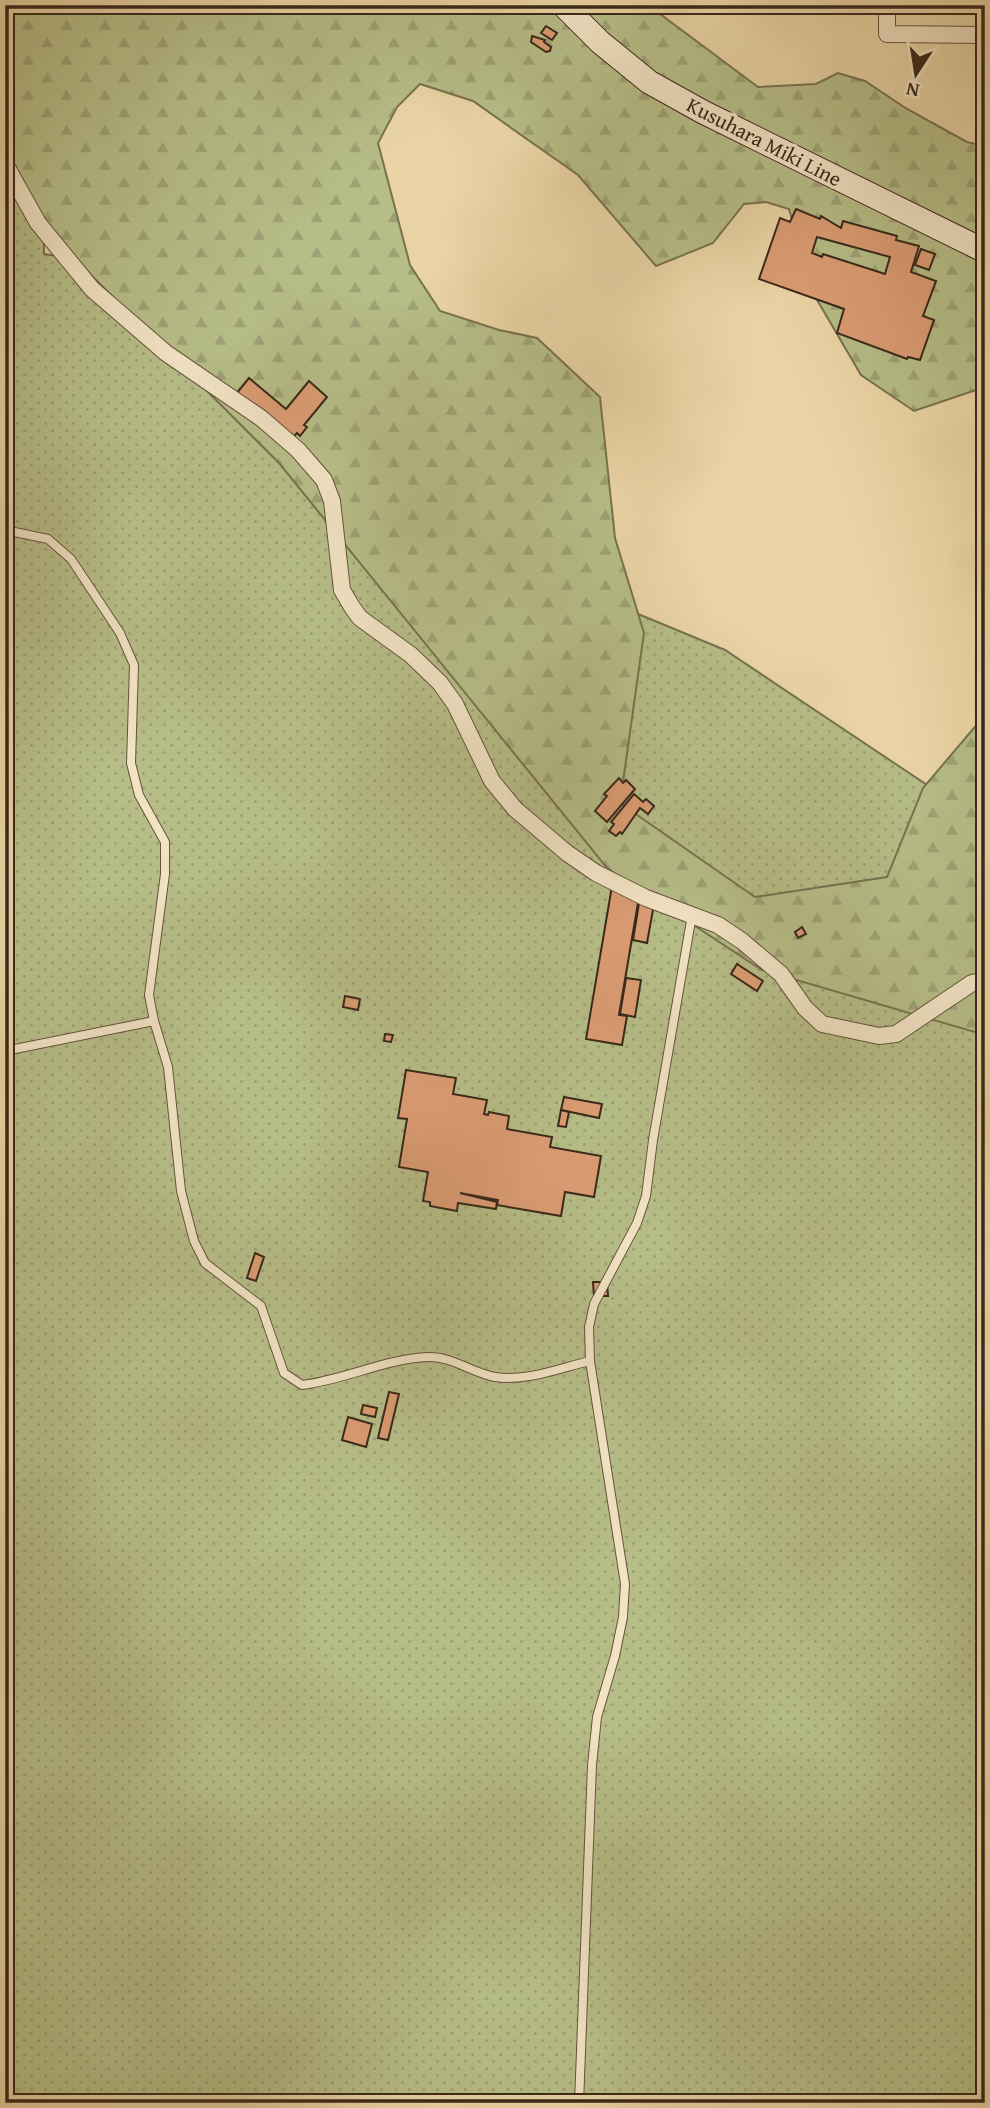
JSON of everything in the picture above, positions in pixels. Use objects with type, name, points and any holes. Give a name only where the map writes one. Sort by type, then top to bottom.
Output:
[{"type":"main road","name":"Kusuhara Miki Line","points":[[563,5],[600,42],[649,82],[715,118],[985,251]]},
{"type":"street","points":[[887,5],[887,34],[985,35]]},
{"type":"street","points":[[5,164],[38,223],[92,289],[166,353],[261,418],[298,450],[324,480],[332,501],[342,590],[352,607],[360,618],[411,655],[440,683],[455,704],[492,781],[515,809],[567,853],[596,873],[646,898],[692,914],[726,930],[781,974],[804,1008],[822,1024],[879,1036],[896,1034],[972,983],[985,980]]},
{"type":"lane","points":[[5,530],[48,539],[71,559],[120,633],[134,665],[131,763],[139,796],[165,842],[165,874],[149,995],[168,1067],[181,1191],[194,1241],[205,1263],[261,1306],[284,1373],[302,1385],[321,1383],[394,1362],[431,1357],[463,1365],[493,1377],[517,1378],[590,1361]]},
{"type":"lane","points":[[579,2103],[592,1765],[597,1717],[623,1617],[625,1584],[590,1361],[589,1327],[594,1304],[637,1223],[646,1196],[653,1139],[692,914]]},
{"type":"lane","points":[[5,1051],[154,1021]]},
{"type":"green space","points":[[5,5],[648,5],[758,87],[816,84],[838,73],[865,81],[907,109],[967,142],[985,146],[985,387],[914,411],[861,375],[816,298],[789,209],[766,202],[744,204],[713,243],[656,266],[578,175],[473,101],[420,84],[397,107],[378,143],[410,265],[440,311],[499,330],[537,338],[600,397],[615,538],[644,633],[620,803],[755,897],[887,877],[923,788],[985,715],[985,1035],[762,970],[607,868],[279,463],[5,189]]},
{"type":"green space","points":[[5,92],[42,133],[44,254],[306,289],[440,532],[725,650],[969,813],[985,859],[985,2103],[5,2103]]},
{"type":"building","points":[[546,26],[557,33],[552,40],[541,33]]},
{"type":"building","points":[[532,36],[545,40],[551,47],[550,51],[546,52],[531,42]]},
{"type":"building","points":[[796,209],[820,219],[821,216],[841,228],[843,221],[897,236],[896,240],[919,246],[911,272],[936,281],[923,316],[934,320],[920,360],[907,359],[837,333],[844,309],[759,279],[780,218],[790,222]],"holes":[[[817,237],[890,257],[885,274],[812,253]]]},
{"type":"building","points":[[921,249],[935,254],[929,270],[915,265]]},
{"type":"building","points":[[249,378],[286,409],[309,381],[327,397],[304,425],[307,427],[300,436],[297,433],[288,443],[236,394]]},
{"type":"building","points":[[619,778],[623,783],[626,780],[635,789],[607,822],[595,811],[607,796],[604,794]]},
{"type":"building","points":[[634,794],[643,802],[646,799],[654,806],[648,814],[640,808],[622,834],[620,832],[616,836],[609,831],[614,824],[611,822]]},
{"type":"building","points":[[612,886],[640,891],[619,1015],[627,1016],[622,1045],[586,1039]]},
{"type":"building","points":[[641,891],[656,893],[647,943],[633,940]]},
{"type":"building","points":[[802,927],[806,934],[798,938],[795,932]]},
{"type":"building","points":[[737,964],[763,981],[757,991],[731,974]]},
{"type":"building","points":[[626,978],[641,980],[635,1017],[620,1014]]},
{"type":"building","points":[[345,996],[360,999],[358,1010],[343,1007]]},
{"type":"building","points":[[385,1034],[393,1035],[391,1042],[384,1041]]},
{"type":"building","points":[[406,1070],[456,1078],[453,1094],[487,1100],[484,1114],[488,1115],[489,1112],[509,1116],[507,1129],[552,1137],[550,1147],[601,1156],[594,1197],[565,1192],[561,1216],[497,1205],[498,1200],[460,1193],[497,1202],[496,1209],[458,1203],[457,1211],[430,1206],[430,1202],[423,1201],[428,1172],[399,1167],[407,1119],[398,1118]]},
{"type":"building","points":[[564,1097],[602,1104],[599,1118],[561,1110]]},
{"type":"building","points":[[561,1110],[569,1112],[566,1127],[558,1126]]},
{"type":"building","points":[[255,1253],[264,1257],[256,1281],[247,1278]]},
{"type":"building","points":[[593,1282],[607,1282],[608,1296],[594,1296]]},
{"type":"building","points":[[389,1392],[399,1394],[388,1440],[378,1438]]},
{"type":"building","points":[[363,1405],[377,1408],[375,1417],[361,1414]]},
{"type":"building","points":[[348,1417],[372,1424],[366,1447],[342,1440]]}]
